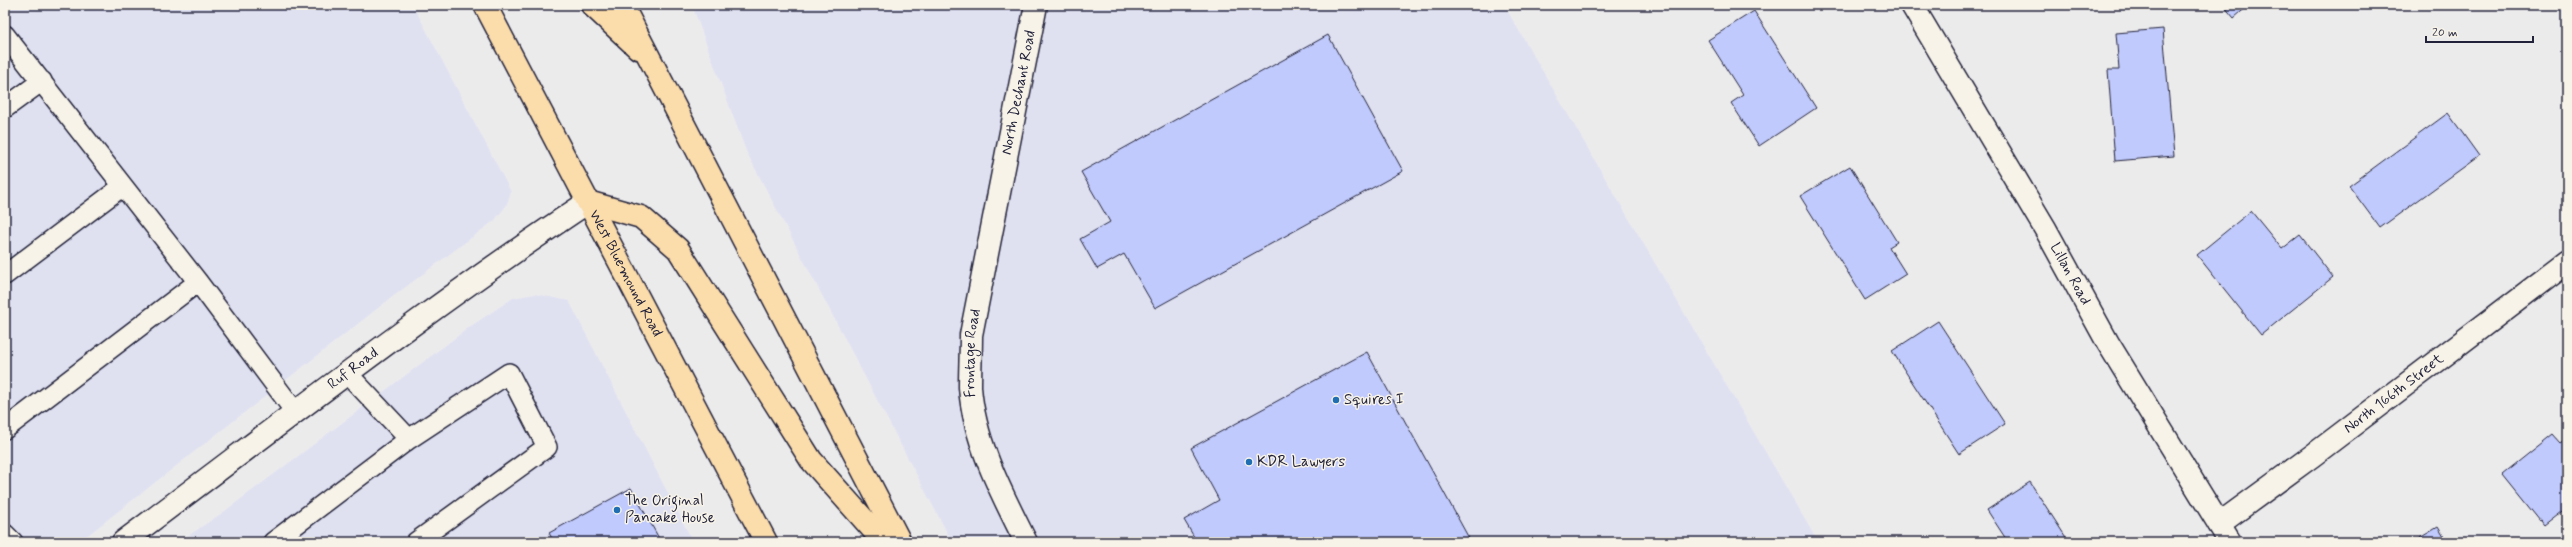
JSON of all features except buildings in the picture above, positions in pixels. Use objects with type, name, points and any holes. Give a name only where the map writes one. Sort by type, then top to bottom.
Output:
[{"type":"main road","name":"West Bluemound Road","points":[[484,5],[766,542]]},
{"type":"main road","points":[[592,5],[651,59]]},
{"type":"main road","points":[[622,5],[900,542]]},
{"type":"main road","points":[[588,202],[641,217],[678,249],[812,460],[884,542]]},
{"type":"street","name":"North Dechant Road","points":[[1002,180],[1036,5]]},
{"type":"street","name":"Lillan Road","points":[[1920,8],[2046,230],[2108,343],[2224,533]]},
{"type":"street","name":"Frontage Road","points":[[1002,180],[972,335],[970,388],[979,431],[993,474],[1026,542]]},
{"type":"street","name":"Ruf Road","points":[[123,542],[348,374],[543,232],[588,202]]},
{"type":"street","name":"North 166th Street","points":[[2224,533],[2312,456],[2567,262]]},
{"type":"lane","points":[[5,35],[198,282],[296,413]]},
{"type":"lane","points":[[5,108],[42,81]]},
{"type":"lane","points":[[5,275],[123,186]]},
{"type":"lane","points":[[5,429],[198,282]]},
{"type":"lane","points":[[273,542],[409,439],[509,373],[547,448],[416,542]]},
{"type":"lane","points":[[348,374],[409,439]]},
{"type":"lane","points":[[5,534],[13,542]]},
{"type":"shaded area","points":[[5,5],[413,5],[511,192],[506,206],[495,220],[387,301],[79,542],[5,542]]},
{"type":"shaded area","points":[[692,5],[1504,5],[1818,542],[952,542],[746,151]]},
{"type":"shaded area","points":[[535,294],[569,301],[693,542],[179,542],[225,511],[471,326],[513,298]]},
{"type":"place","name":"Squires I","points":[[1336,400]]},
{"type":"place","name":"KDR Lawyers","points":[[1249,462]]},
{"type":"place","name":"The Original Pancake House","points":[[617,510]]}]
